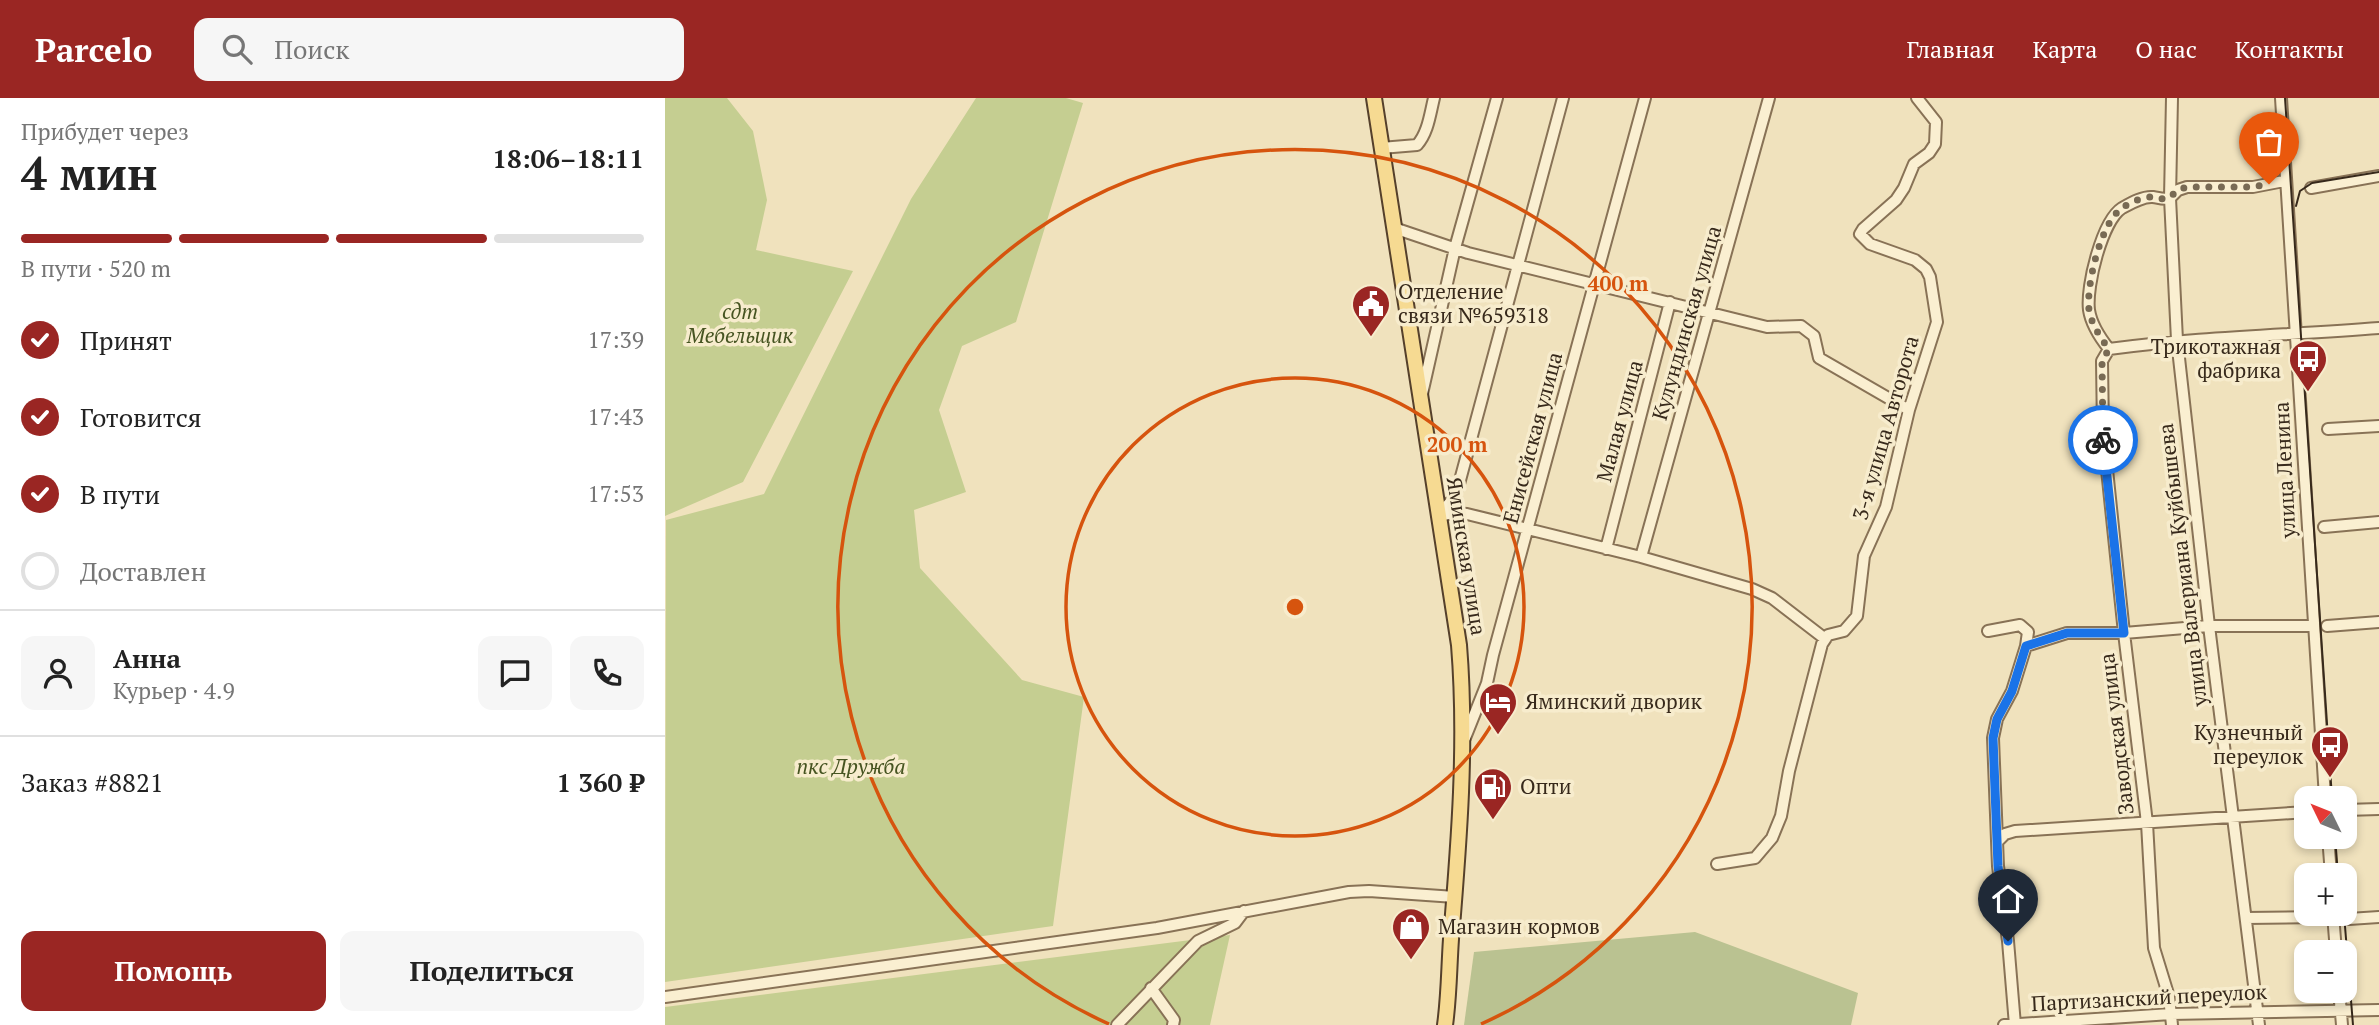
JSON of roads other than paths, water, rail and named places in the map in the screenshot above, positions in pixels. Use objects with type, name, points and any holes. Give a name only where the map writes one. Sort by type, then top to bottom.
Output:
[{"type":"main road","name":"Яминская улица","points":[[1374,98],[1459,645],[1463,691],[1455,897],[1445,1025]]},
{"type":"street","points":[[1381,148],[1420,143],[1434,98]]},
{"type":"street","points":[[1420,402],[1455,248],[1497,98]]},
{"type":"street","points":[[1438,516],[1452,500],[1459,484],[1563,98]]},
{"type":"street","name":"Енисейская улица","points":[[1462,745],[1487,683],[1645,98]]},
{"type":"street","name":"Кулундинская улица","points":[[1641,557],[1769,98]]},
{"type":"street","points":[[1908,98],[1916,98]]},
{"type":"street","name":"3-я улица Авторота","points":[[1824,638],[1844,631],[1857,616],[1862,564],[1886,507],[1909,410],[1937,322],[1930,277],[1915,260],[1870,244],[1860,234],[1896,200],[1914,164],[1929,153],[1935,144],[1936,122],[1916,98]]},
{"type":"street","name":"улица Валериана Куйбышева","points":[[2172,98],[2169,198],[2177,340],[2209,626],[2259,1025]]},
{"type":"street","name":"улица Ленина","points":[[2281,98],[2284,181],[2324,786]]},
{"type":"street","points":[[2311,188],[2379,176]]},
{"type":"street","points":[[2284,181],[2253,187],[2187,187],[2178,190],[2169,198],[2148,197],[2129,204],[2115,214],[2106,227],[2089,292],[2091,317],[2103,342],[2109,349],[2177,340],[2379,328]]},
{"type":"street","points":[[1394,228],[1518,265],[1767,327],[1801,326],[1814,336],[1819,358],[1909,410]]},
{"type":"street","name":"Малая улица","points":[[1606,549],[1670,302]]},
{"type":"street","name":"Заводская улица","points":[[2109,349],[2102,361],[2102,414],[2147,823],[2154,948],[2169,997],[2172,1019]]},
{"type":"street","points":[[2328,429],[2379,428]]},
{"type":"street","points":[[1438,516],[1461,513],[1702,574],[1765,594],[1824,638],[1775,832],[1755,858],[1717,864]]},
{"type":"street","points":[[2324,527],[2379,522]]},
{"type":"street","points":[[2327,626],[2379,622]]},
{"type":"street","points":[[1987,631],[2020,625],[2028,632],[2012,691],[1993,732],[1998,866],[2015,1025]]},
{"type":"street","points":[[2026,646],[2067,633],[2124,633],[2209,626],[2313,626]]},
{"type":"street","points":[[2357,810],[2379,809]]},
{"type":"street","points":[[1998,841],[2005,834],[2015,831],[2294,813]]},
{"type":"street","points":[[665,997],[1157,928],[1349,892],[1455,897]]},
{"type":"street","points":[[1117,1025],[1198,941],[1235,923],[1244,911]]},
{"type":"street","points":[[2245,918],[2294,916]]},
{"type":"street","points":[[2357,918],[2379,917]]},
{"type":"street","points":[[1151,988],[1174,1020],[1173,1025]]},
{"type":"street","points":[[2340,1003],[2342,1025]]},
{"type":"street","name":"Партизанский переулок","points":[[2004,1025],[2172,1019],[2256,1011],[2379,1010]]},
{"type":"tram line","points":[[2285,98],[2331,786]]},
{"type":"tram line","points":[[2296,206],[2300,191],[2312,183],[2379,172]]},
{"type":"tram line","points":[[2336,849],[2337,863]]},
{"type":"tram line","points":[[2345,926],[2353,1025]]},
{"type":"place","name":"Отделение связи №659318","points":[[1371,338]]},
{"type":"place","name":"Трикотажная фабрика","points":[[2308,393]]},
{"type":"place","name":"Яминский дворик","points":[[1498,736]]},
{"type":"place","name":"Кузнечный переулок","points":[[2330,779]]},
{"type":"place","name":"Опти","points":[[1493,821]]},
{"type":"place","name":"Магазин кормов","points":[[1411,961]]},
{"type":"park label","name":"сдт Мебельщик","points":[[740,324]]},
{"type":"park label","name":"пкс Дружба","points":[[851,767]]}]
